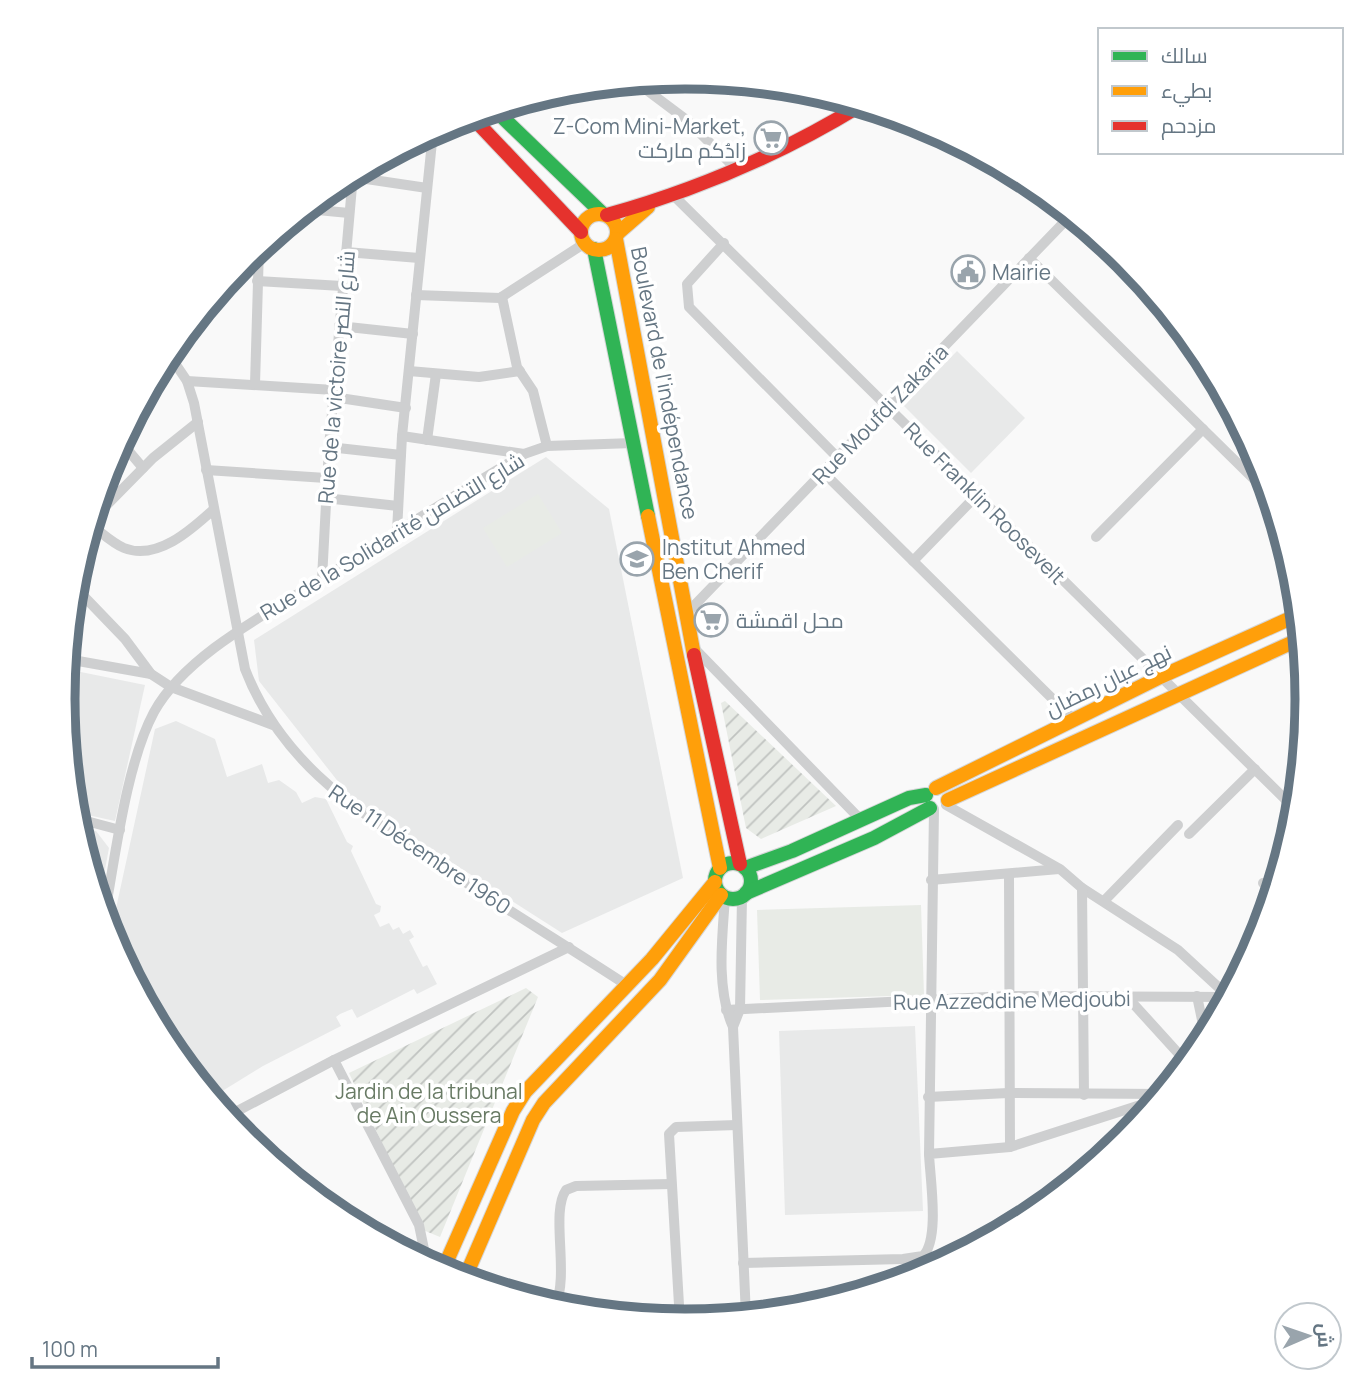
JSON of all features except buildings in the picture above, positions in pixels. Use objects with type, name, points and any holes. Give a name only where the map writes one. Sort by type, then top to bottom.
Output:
[{"type":"main road","points":[[587,241],[588,218],[652,204],[737,170],[850,112]]},
{"type":"main road","points":[[503,118],[615,223],[617,236]]},
{"type":"main road","points":[[480,125],[587,241],[610,247],[617,236],[652,204]]},
{"type":"main road","name":"Boulevard de l'indépendance","points":[[617,236],[621,277],[693,647],[742,866],[751,881],[744,895]]},
{"type":"main road","name":"Boulevard de l'indépendance","points":[[587,241],[663,587],[720,886]]},
{"type":"main road","points":[[663,587],[683,585]]},
{"type":"main road","name":"نهج عبان رمضان","points":[[1291,618],[1073,720],[937,801],[874,838],[744,895],[720,886],[730,863],[742,866],[792,851],[909,798],[937,801],[1003,777],[1176,694],[1293,642]]},
{"type":"main road","points":[[445,1260],[513,1111],[525,1092],[720,886]]},
{"type":"main road","points":[[469,1269],[533,1119],[544,1102],[660,980],[720,886]]},
{"type":"street","points":[[648,91],[688,121],[737,170]]},
{"type":"street","points":[[397,531],[402,436],[432,145]]},
{"type":"street","points":[[368,178],[427,188]]},
{"type":"street","name":"Rue de la victoire شارع النصر","points":[[322,579],[326,478],[352,189]]},
{"type":"street","name":"Rue Franklin Roosevelt","points":[[673,195],[1287,801]]},
{"type":"street","points":[[321,210],[349,213]]},
{"type":"street","name":"Rue Moufdi Zakaria","points":[[688,612],[1065,222]]},
{"type":"street","points":[[416,295],[502,297],[587,241]]},
{"type":"street","points":[[724,243],[687,284],[689,307],[838,458]]},
{"type":"street","points":[[346,251],[419,258]]},
{"type":"street","points":[[1030,258],[1254,479]]},
{"type":"street","points":[[255,384],[258,264]]},
{"type":"street","points":[[257,281],[342,285]]},
{"type":"street","points":[[502,297],[511,345],[520,372],[533,391],[547,446]]},
{"type":"street","points":[[339,326],[413,334]]},
{"type":"street","name":"Rue 11 Décembre 1960","points":[[175,364],[187,381],[198,422],[245,669],[254,693],[274,725],[296,754],[329,788],[488,897],[628,986]]},
{"type":"street","points":[[409,372],[484,377],[520,372]]},
{"type":"street","points":[[427,440],[436,374]]},
{"type":"street","points":[[187,381],[255,384],[334,393],[406,408]]},
{"type":"street","points":[[108,504],[143,468],[198,422]]},
{"type":"street","points":[[1096,537],[1203,429]]},
{"type":"street","points":[[402,436],[524,454]]},
{"type":"street","name":"Rue de la Solidarité شارع التضامن","points":[[171,687],[237,631],[524,454],[547,446],[633,443]]},
{"type":"street","points":[[329,447],[401,455]]},
{"type":"street","points":[[129,451],[143,468]]},
{"type":"street","points":[[206,470],[326,478]]},
{"type":"street","points":[[824,473],[1073,720]]},
{"type":"street","points":[[913,561],[976,495]]},
{"type":"street","points":[[325,498],[398,506]]},
{"type":"street","points":[[99,531],[123,547],[136,550],[176,540],[214,510]]},
{"type":"street","points":[[84,597],[125,639],[151,674],[171,687],[274,725]]},
{"type":"street","points":[[693,647],[861,820]]},
{"type":"street","points":[[77,661],[151,674]]},
{"type":"street","points":[[108,896],[120,830],[144,736],[171,687]]},
{"type":"street","points":[[1189,834],[1255,769]]},
{"type":"street","points":[[743,1263],[903,1259],[923,1256],[931,1243],[928,1097],[931,880],[937,801],[1060,869],[1082,888],[1178,950],[1222,990]]},
{"type":"street","points":[[88,821],[120,830]]},
{"type":"street","points":[[1104,901],[1178,825]]},
{"type":"street","points":[[931,880],[1009,876],[1060,869]]},
{"type":"street","points":[[1009,876],[1010,1147]]},
{"type":"street","points":[[1263,883],[1266,886]]},
{"type":"street","points":[[720,886],[726,1010],[733,1027],[745,1306]]},
{"type":"street","points":[[1082,888],[1084,1095]]},
{"type":"street","points":[[733,1027],[740,1009],[744,895]]},
{"type":"street","points":[[236,1112],[334,1060],[569,947]]},
{"type":"street","name":"Rue Azzeddine Medjoubi","points":[[726,1010],[1008,996],[1129,999],[1218,997]]},
{"type":"street","points":[[1197,996],[1203,1023]]},
{"type":"street","points":[[1129,999],[1181,1056]]},
{"type":"street","points":[[334,1060],[419,1225],[424,1251]]},
{"type":"street","points":[[928,1097],[1008,1093],[1151,1094]]},
{"type":"street","points":[[929,1154],[1010,1147],[1143,1103]]},
{"type":"street","points":[[679,1310],[668,1139],[672,1129],[737,1125]]},
{"type":"street","points":[[559,1296],[561,1207],[566,1190],[576,1186],[671,1184]]},
{"type":"shaded area","points":[[957,351],[1025,418],[971,473],[904,406]]},
{"type":"shaded area","points":[[546,457],[609,509],[683,878],[562,933],[351,798],[259,681],[254,640]]},
{"type":"shaded area","points":[[76,671],[145,685],[115,821],[86,815],[77,739]]},
{"type":"shaded area","points":[[176,721],[215,739],[227,777],[262,764],[268,783],[279,780],[296,792],[302,803],[315,797],[326,799],[347,842],[353,846],[351,851],[376,904],[381,906],[380,912],[374,915],[380,927],[389,923],[393,930],[399,927],[403,934],[410,930],[414,937],[409,940],[423,967],[427,965],[437,984],[417,994],[414,989],[357,1018],[352,1009],[340,1014],[336,1017],[341,1026],[263,1066],[219,1093],[178,1039],[157,1005],[115,914],[155,729]]},
{"type":"shaded area","points":[[89,829],[96,831],[109,848],[103,880]]},
{"type":"shaded area","points":[[915,1026],[923,1211],[785,1215],[779,1031]]},
{"type":"green space","points":[[538,494],[562,533],[507,567],[483,528]]},
{"type":"green space","points":[[725,701],[836,806],[761,839],[746,828],[721,703]]},
{"type":"green space","points":[[921,905],[924,995],[760,1000],[757,910]]},
{"type":"green space","name":"Jardin de la tribunal de Ain Oussera","points":[[526,988],[538,997],[440,1237],[423,1230],[349,1073]]},
{"type":"traffic: fast","points":[[503,118],[603,214]]},
{"type":"traffic: fast","points":[[594,249],[648,516]]},
{"type":"traffic: fast","points":[[745,868],[792,851],[909,798],[926,795]]},
{"type":"traffic: fast","points":[[746,893],[874,838],[930,808]]},
{"type":"traffic: fast","points":[[733,863],[746,868],[751,881],[746,894],[733,899],[720,894],[715,881],[720,868],[733,863]]},
{"type":"traffic: slow","points":[[618,233],[648,207]]},
{"type":"traffic: slow","points":[[599,214],[612,219],[617,232],[612,245],[599,250],[586,245],[581,232],[586,219],[599,214]]},
{"type":"traffic: slow","points":[[616,239],[694,655]]},
{"type":"traffic: slow","points":[[648,516],[720,868]]},
{"type":"traffic: slow","points":[[936,788],[1160,677],[1291,618]]},
{"type":"traffic: slow","points":[[948,800],[1293,642]]},
{"type":"traffic: slow","points":[[447,1261],[513,1111],[525,1092],[652,959],[715,882]]},
{"type":"traffic: slow","points":[[469,1269],[533,1120],[544,1103],[660,980],[721,895]]},
{"type":"traffic: jam","points":[[607,215],[738,169],[849,112]]},
{"type":"traffic: jam","points":[[480,125],[581,232]]},
{"type":"traffic: jam","points":[[694,655],[740,864]]},
{"type":"place","name":"Z-Com Mini-Market, زادُكم ماركت","points":[[771,138]]},
{"type":"place","name":"Mairie","points":[[968,272]]},
{"type":"place","name":"Institut Ahmed Ben Cherif","points":[[637,559]]},
{"type":"place","name":"محل اقمشة","points":[[711,620]]}]
